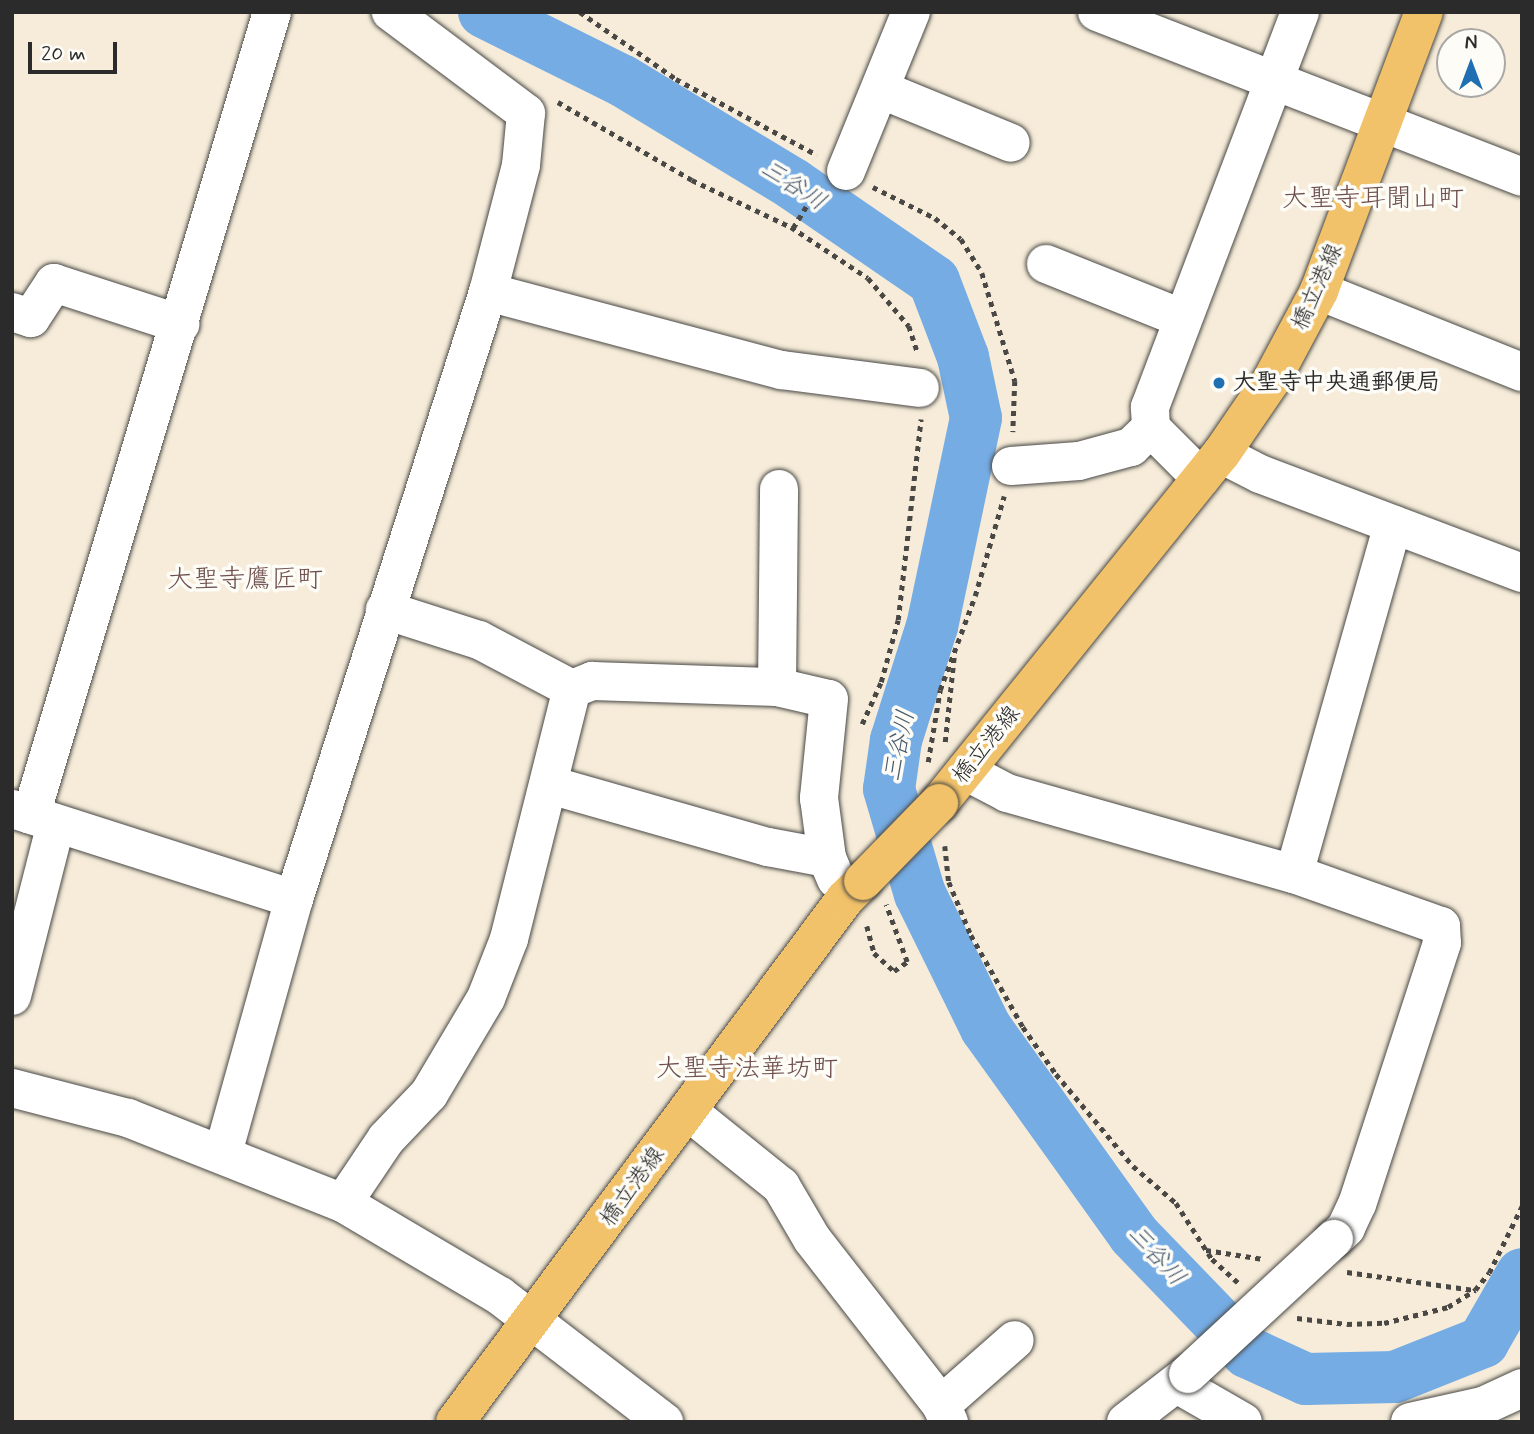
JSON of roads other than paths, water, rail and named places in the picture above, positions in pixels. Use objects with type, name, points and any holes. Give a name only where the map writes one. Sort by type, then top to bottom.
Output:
[{"type":"main road","name":"橋立港線","points":[[455,1422],[689,1112],[1211,466],[1271,381],[1319,291],[1424,12]]},
{"type":"street","points":[[12,996],[33,816],[272,12]]},
{"type":"street","points":[[223,1153],[294,899],[488,292],[522,165],[526,113],[391,12]]},
{"type":"street","points":[[831,181],[882,90],[911,12]]},
{"type":"street","points":[[1097,12],[1522,177]]},
{"type":"street","points":[[1152,428],[1150,407],[1181,318],[1300,12]]},
{"type":"street","points":[[882,90],[1011,143]]},
{"type":"street","points":[[1046,264],[1181,318]]},
{"type":"street","points":[[12,312],[31,318],[54,283],[180,324]]},
{"type":"street","points":[[1319,291],[1522,372]]},
{"type":"street","points":[[488,292],[782,370],[919,388]]},
{"type":"street","points":[[1152,428],[1211,466],[1260,474],[1522,573]]},
{"type":"street","points":[[1011,466],[1092,457],[1131,447],[1152,428]]},
{"type":"street","points":[[777,687],[779,489]]},
{"type":"street","points":[[1294,874],[1393,525]]},
{"type":"street","points":[[385,611],[479,640],[572,689],[592,681],[777,687],[830,699],[819,798],[827,858],[864,898]]},
{"type":"street","points":[[343,1203],[386,1139],[429,1094],[486,998],[509,939],[550,785],[572,689]]},
{"type":"street","points":[[550,785],[768,847],[827,858]]},
{"type":"street","points":[[945,794],[1007,793],[1294,874],[1441,926],[1442,943],[1357,1204],[1346,1228],[1182,1379],[1126,1422]]},
{"type":"street","points":[[33,816],[294,899]]},
{"type":"street","points":[[12,1088],[128,1118],[223,1153],[343,1203],[499,1296],[664,1422]]},
{"type":"street","points":[[689,1112],[781,1186],[811,1239],[945,1413],[1015,1340]]},
{"type":"street","points":[[1182,1379],[1243,1422]]},
{"type":"street","points":[[1410,1422],[1483,1406],[1522,1388]]},
{"type":"waterway","name":"三谷川","points":[[484,12],[623,81],[793,184],[934,281],[963,357],[976,418],[932,626],[896,740],[889,789],[920,894],[986,1028],[1134,1235],[1247,1352],[1306,1379],[1395,1377],[1483,1342],[1522,1274]]},
{"type":"place","name":"大聖寺中央通郵便局","points":[[1219,383]]},
{"type":"district","name":"大聖寺耳聞山町","points":[[1373,200]]},
{"type":"district","name":"大聖寺鷹匠町","points":[[245,581]]},
{"type":"district","name":"大聖寺法華坊町","points":[[747,1070]]}]
